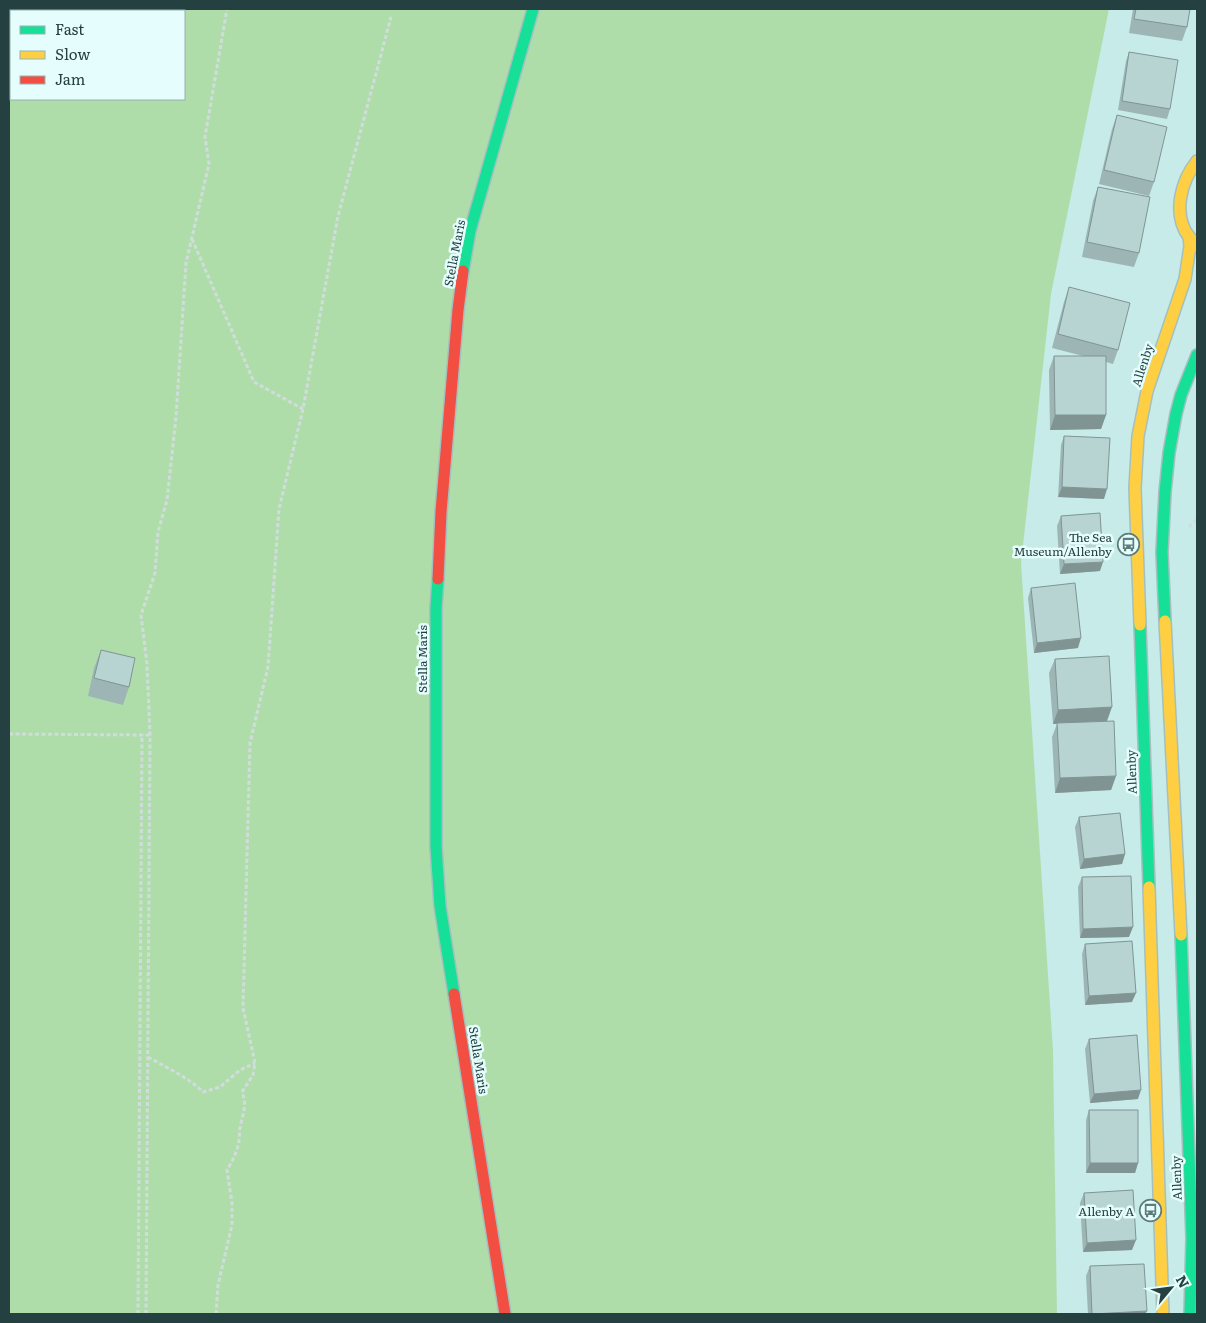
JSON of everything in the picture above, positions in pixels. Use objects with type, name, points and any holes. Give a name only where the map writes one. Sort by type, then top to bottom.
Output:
[{"type":"street","name":"Stella Maris","points":[[505,1314],[440,906],[436,847],[436,608],[442,502],[458,310],[464,264],[473,222],[533,9]]},
{"type":"street","points":[[1197,161],[1183,183],[1180,201],[1182,220],[1189,236],[1197,246]]},
{"type":"street","name":"Allenby","points":[[1163,1314],[1135,488],[1138,436],[1147,391],[1186,279],[1190,246],[1189,236]]},
{"type":"street","name":"Allenby","points":[[1190,1314],[1192,1238],[1180,913],[1162,552],[1168,453],[1182,394],[1197,355]]},
{"type":"path","points":[[146,1314],[150,735],[147,664],[141,615],[155,573],[158,532],[167,500],[176,416],[186,263],[209,164],[205,137],[227,9]]},
{"type":"path","points":[[216,1314],[218,1285],[232,1224],[232,1204],[227,1170],[231,1165],[240,1141],[240,1129],[245,1108],[245,1098],[242,1092],[253,1075],[256,1063],[243,1008],[250,743],[268,667],[279,509],[303,408],[338,216],[391,17]]},
{"type":"path","points":[[191,239],[254,382],[303,408]]},
{"type":"path","points":[[9,734],[150,735]]},
{"type":"path","points":[[138,1314],[142,734]]},
{"type":"path","points":[[148,1057],[194,1083],[202,1092],[220,1087],[240,1070],[256,1063]]},
{"type":"green space","points":[[9,9],[1109,9],[1051,294],[1021,563],[1053,1051],[1057,1314],[9,1314]]},
{"type":"building","points":[[1136,9],[1190,9],[1187,27],[1134,19]]},
{"type":"building","points":[[1129,52],[1178,60],[1170,109],[1122,101]]},
{"type":"building","points":[[1117,115],[1167,127],[1154,182],[1104,170]]},
{"type":"building","points":[[1098,187],[1150,197],[1139,253],[1087,242]]},
{"type":"building","points":[[1069,287],[1130,303],[1118,350],[1058,334]]},
{"type":"building","points":[[1054,356],[1106,356],[1106,415],[1055,415]]},
{"type":"building","points":[[1064,436],[1110,438],[1107,489],[1062,487]]},
{"type":"building","points":[[1100,513],[1103,562],[1064,564],[1061,516]]},
{"type":"building","points":[[1075,583],[1081,638],[1037,643],[1031,588]]},
{"type":"building","points":[[101,650],[135,658],[129,687],[94,678]]},
{"type":"building","points":[[1109,656],[1112,707],[1058,710],[1055,659]]},
{"type":"building","points":[[1114,721],[1116,776],[1060,778],[1057,723]]},
{"type":"building","points":[[1120,813],[1125,854],[1084,859],[1079,817]]},
{"type":"building","points":[[1131,876],[1133,927],[1083,929],[1082,877]]},
{"type":"building","points":[[1132,941],[1136,993],[1089,996],[1085,944]]},
{"type":"building","points":[[1137,1035],[1141,1090],[1094,1094],[1089,1039]]},
{"type":"building","points":[[1089,1110],[1138,1110],[1138,1163],[1090,1163]]},
{"type":"building","points":[[1133,1190],[1136,1240],[1087,1243],[1084,1193]]},
{"type":"building","points":[[1144,1264],[1147,1311],[1092,1314],[1090,1266]]},
{"type":"traffic: fast","points":[[463,271],[470,231],[533,9]]},
{"type":"traffic: fast","points":[[1165,621],[1162,552],[1169,453],[1181,395],[1197,355]]},
{"type":"traffic: fast","points":[[438,579],[436,608],[436,847],[440,906],[454,994]]},
{"type":"traffic: fast","points":[[1140,625],[1149,887]]},
{"type":"traffic: fast","points":[[1181,935],[1192,1238],[1190,1314]]},
{"type":"traffic: slow","points":[[1197,161],[1191,169],[1183,188],[1180,208],[1184,228],[1197,246]]},
{"type":"traffic: slow","points":[[1140,625],[1135,488],[1138,436],[1147,391],[1185,279],[1190,246],[1189,236]]},
{"type":"traffic: slow","points":[[1165,621],[1181,935]]},
{"type":"traffic: slow","points":[[1149,887],[1163,1314]]},
{"type":"traffic: jam","points":[[438,579],[441,512],[463,271]]},
{"type":"traffic: jam","points":[[454,994],[505,1314]]},
{"type":"place","name":"The Sea Museum/Allenby","points":[[1128,544]]},
{"type":"place","name":"Allenby A","points":[[1150,1211]]}]
